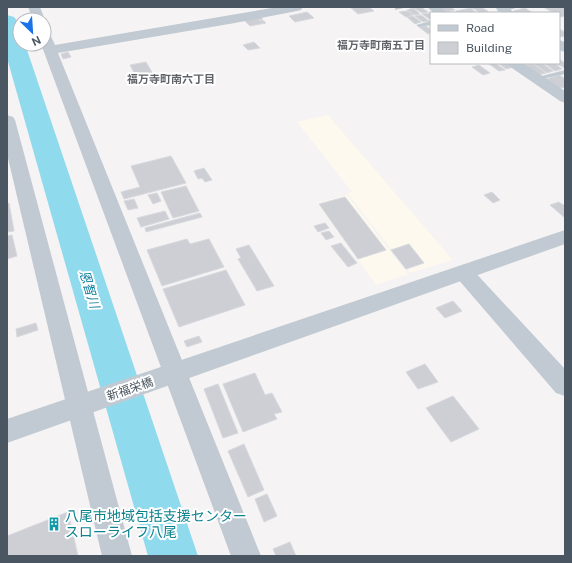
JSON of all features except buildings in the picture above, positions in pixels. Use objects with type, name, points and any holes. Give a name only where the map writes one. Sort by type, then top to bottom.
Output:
[{"type":"street","points":[[52,41],[235,19],[297,7]]},
{"type":"street","points":[[51,52],[171,375],[246,556]]},
{"type":"street","points":[[516,64],[565,98]]},
{"type":"street","points":[[7,120],[87,404],[117,556]]},
{"type":"street","name":"新福栄橋","points":[[7,431],[565,237]]},
{"type":"street","points":[[464,273],[565,386]]},
{"type":"lane","points":[[397,9],[405,7]]},
{"type":"lane","points":[[504,10],[516,7]]},
{"type":"lane","points":[[419,25],[430,23]]},
{"type":"lane","points":[[537,78],[565,72]]},
{"type":"shaded area","points":[[328,115],[453,260],[410,273],[347,193],[352,192],[297,122]]},
{"type":"shaded area","points":[[347,195],[408,274],[376,285],[317,203]]},
{"type":"waterway","name":"恩智川","points":[[7,21],[173,556]]},
{"type":"place","name":"八尾市地域包括支援センター スローライフ八尾","points":[[54,524]]},
{"type":"district","name":"福万寺町南五丁目","points":[[381,45]]},
{"type":"district","name":"福万寺町南六丁目","points":[[171,79]]}]
